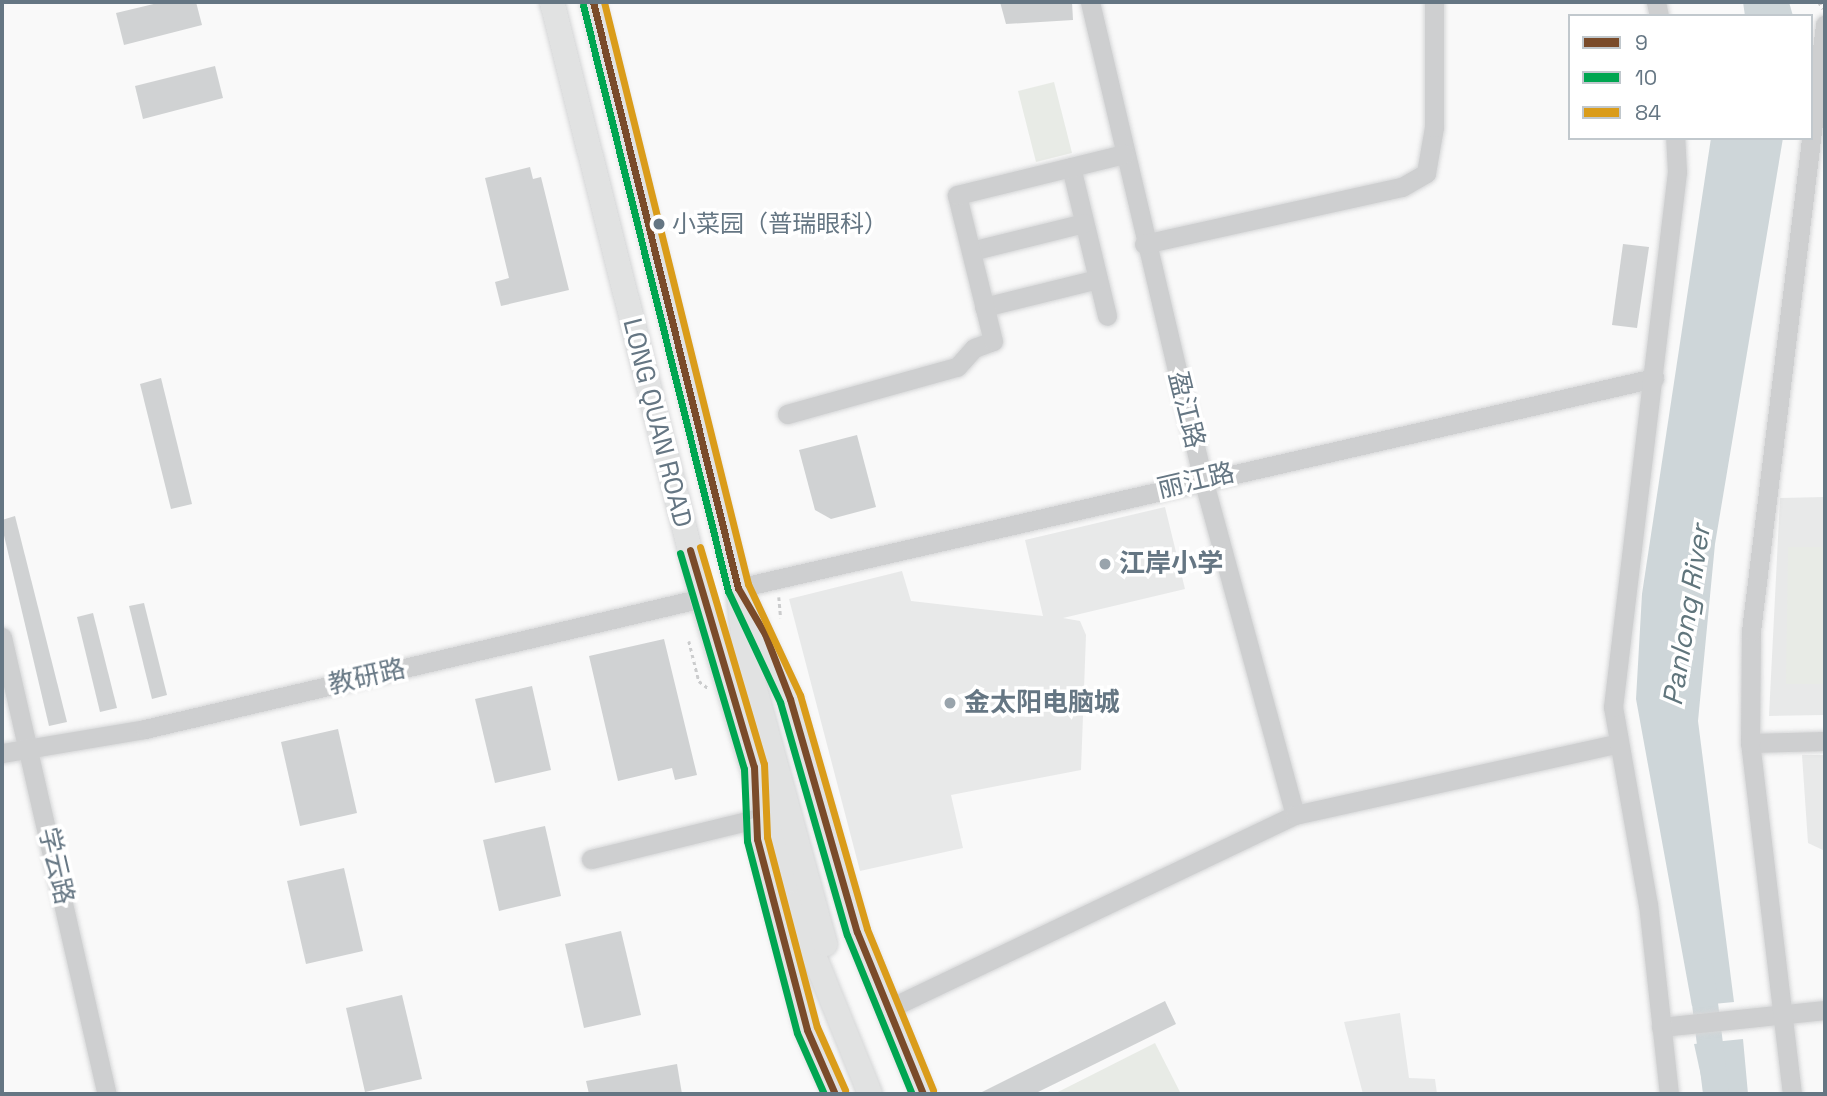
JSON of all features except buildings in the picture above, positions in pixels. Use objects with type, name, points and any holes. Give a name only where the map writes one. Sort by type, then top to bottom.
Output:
[{"type":"main road","name":"LONG QUAN ROAD","points":[[552,2],[702,598],[793,904],[830,997]]},
{"type":"main road","name":"LONG QUAN ROAD","points":[[593,2],[738,588],[745,653],[830,997]]},
{"type":"main road","points":[[738,588],[779,707],[845,941],[910,1094]]},
{"type":"main road","points":[[738,588],[765,634],[790,699],[835,862],[888,1009],[923,1094]]},
{"type":"main road","points":[[754,766],[755,819],[807,1030],[835,1094]]},
{"type":"main road","points":[[830,997],[854,1094]]},
{"type":"main road","points":[[830,997],[870,1094]]},
{"type":"main road","points":[[830,997],[884,1094]]},
{"type":"street","name":"盈江路","points":[[1090,2],[1144,244],[1203,479],[1295,815]]},
{"type":"street","points":[[1144,244],[1402,187],[1426,173],[1434,114],[1434,2]]},
{"type":"street","points":[[1813,117],[1825,25]]},
{"type":"street","points":[[1669,1094],[1648,905],[1616,744],[1619,615],[1654,378],[1675,140]]},
{"type":"street","points":[[1792,1094],[1749,743],[1762,507],[1810,140]]},
{"type":"street","points":[[787,414],[957,367],[974,348],[993,341],[957,195],[1124,154]]},
{"type":"street","points":[[1071,167],[1107,316]]},
{"type":"street","points":[[971,251],[1084,223]]},
{"type":"street","points":[[984,307],[1098,279]]},
{"type":"street","name":"丽江路","points":[[738,588],[1203,479],[1654,378]]},
{"type":"street","name":"教研路","points":[[2,753],[30,753],[702,598]]},
{"type":"street","name":"学云路","points":[[2,637],[107,1094]]},
{"type":"street","points":[[1749,743],[1825,741]]},
{"type":"street","points":[[888,1009],[1295,815],[1616,744]]},
{"type":"street","points":[[591,859],[755,819]]},
{"type":"street","points":[[1661,1027],[1825,1010]]},
{"type":"path","points":[[781,593],[781,618]]},
{"type":"path","points":[[689,641],[699,681]]},
{"type":"shaded area","points":[[1054,82],[1072,153],[1036,162],[1018,91]]},
{"type":"shaded area","points":[[1825,497],[1825,715],[1769,716],[1780,498]]},
{"type":"shaded area","name":"金太阳电脑城","points":[[1165,507],[1185,589],[1063,618],[1080,621],[1086,635],[1081,770],[951,795],[963,848],[860,871],[789,599],[902,571],[911,601],[1043,616],[1025,540]]},
{"type":"shaded area","points":[[1788,547],[1825,547],[1825,684],[1786,684]]},
{"type":"shaded area","points":[[1802,755],[1825,755],[1825,851],[1808,843]]},
{"type":"shaded area","points":[[1400,1013],[1409,1078],[1435,1079],[1437,1094],[1363,1094],[1344,1022]]},
{"type":"shaded area","points":[[1155,1043],[1181,1094],[1054,1094]]},
{"type":"water","points":[[1743,2],[1789,2],[1792,14],[1745,14]]},
{"type":"water","points":[[1711,140],[1783,140],[1715,544],[1698,721],[1734,1002],[1692,1006],[1636,699],[1642,594]]},
{"type":"water","points":[[1743,1039],[1748,1094],[1705,1094],[1694,1044]]},
{"type":"waterway","name":"Panlong River","points":[[1701,971],[1716,1094]]},
{"type":"transit line","name":"9","points":[[593,2],[738,588],[765,634],[790,699],[857,932],[923,1094]]},
{"type":"transit line","name":"84","points":[[604,2],[748,584],[800,695],[867,929],[933,1090]]},
{"type":"transit line","name":"10","points":[[583,5],[728,591],[780,702],[847,935],[912,1094]]},
{"type":"transit line","name":"84","points":[[700,547],[764,764],[767,837],[817,1027],[845,1090]]},
{"type":"transit line","name":"9","points":[[690,550],[754,767],[757,839],[807,1030],[835,1094]]},
{"type":"transit line","name":"10","points":[[680,553],[744,769],[747,841],[797,1033],[824,1094]]},
{"type":"place","name":"小菜园（普瑞眼科）","points":[[659,224]]},
{"type":"place","name":"江岸小学","points":[[1105,564]]},
{"type":"place","name":"金太阳电脑城","points":[[950,703]]}]
